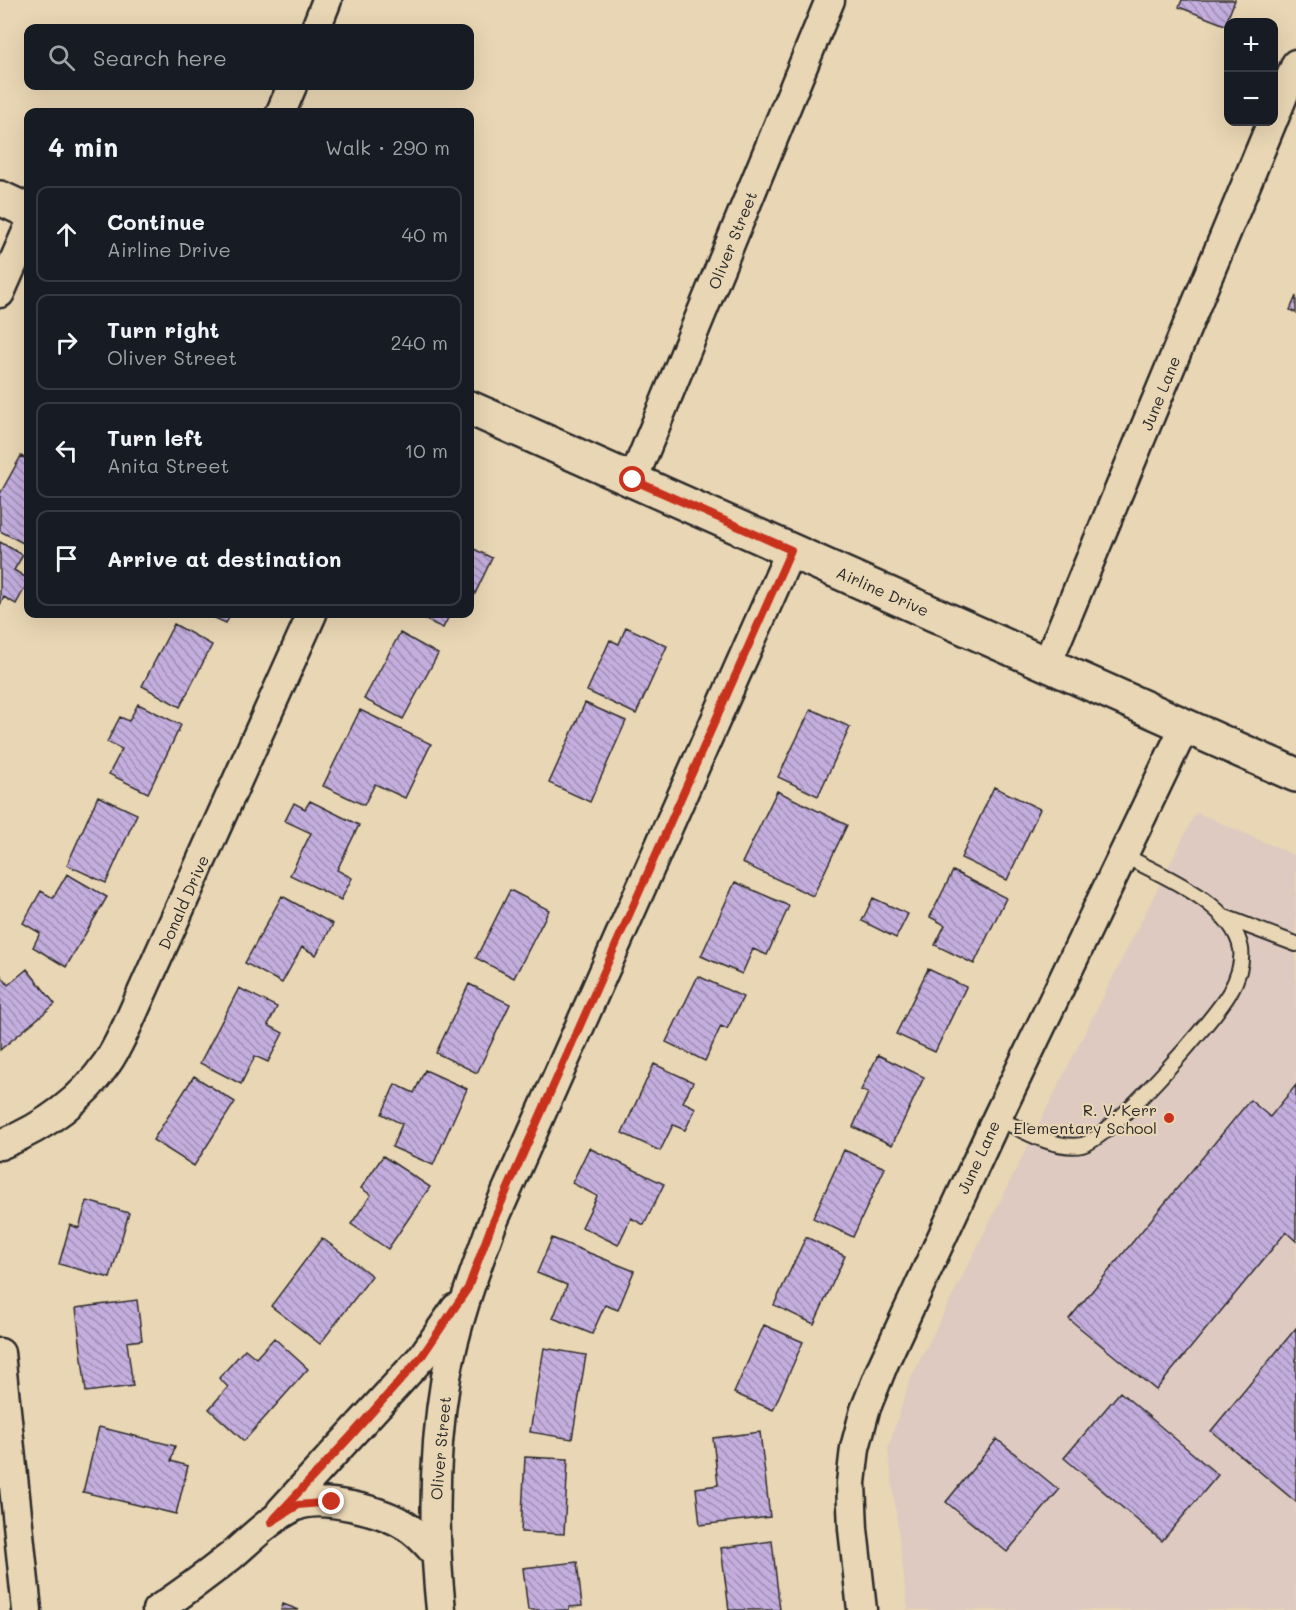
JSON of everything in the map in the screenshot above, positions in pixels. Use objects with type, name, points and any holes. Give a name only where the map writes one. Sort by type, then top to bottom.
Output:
[{"type":"main road","points":[[0,198],[24,209]]},
{"type":"main road","name":"Airline Drive","points":[[474,410],[1296,775]]},
{"type":"street","points":[[318,24],[327,0]]},
{"type":"street","name":"Oliver Street","points":[[633,480],[830,0]]},
{"type":"street","name":"June Lane","points":[[1278,108],[1296,64]]},
{"type":"street","points":[[283,108],[290,90]]},
{"type":"street","name":"June Lane","points":[[1047,664],[1271,126]]},
{"type":"street","points":[[0,293],[24,238]]},
{"type":"street","name":"Oliver Street","points":[[441,1610],[435,1505],[440,1416],[446,1376],[468,1288],[492,1224],[791,550]]},
{"type":"street","name":"Donald Drive","points":[[0,1145],[37,1128],[62,1110],[86,1089],[107,1063],[132,1015],[310,618]]},
{"type":"street","name":"June Lane","points":[[862,1610],[853,1529],[851,1483],[855,1448],[883,1365],[997,1118],[1185,726]]},
{"type":"street","name":"Oliver Street","points":[[271,1522],[422,1356],[468,1288]]},
{"type":"street","points":[[0,1353],[27,1610]]},
{"type":"street","points":[[157,1610],[194,1585],[271,1522],[298,1505],[332,1502],[355,1507],[405,1524],[436,1554]]},
{"type":"lane","points":[[997,1118],[1045,1139],[1065,1145],[1083,1145],[1101,1136],[1155,1083],[1230,993],[1239,970],[1241,948],[1231,925],[1214,907],[1183,887],[1123,855]]},
{"type":"lane","points":[[1222,915],[1296,944]]},
{"type":"shaded area","name":"R. V. Kerr Elementary School","points":[[1196,812],[1296,856],[1296,1610],[908,1610],[888,1449],[910,1380]]},
{"type":"building","points":[[1182,0],[1235,0],[1228,18],[1224,18],[1224,25],[1179,7]]},
{"type":"building","points":[[1296,296],[1296,313],[1290,310]]},
{"type":"building","points":[[21,456],[24,458],[24,543],[0,531],[0,494]]},
{"type":"building","points":[[0,542],[23,555],[14,570],[24,576],[24,589],[16,604],[4,597],[0,605]]},
{"type":"building","points":[[474,549],[492,558],[474,596]]},
{"type":"building","points":[[215,618],[229,618],[226,623]]},
{"type":"building","points":[[422,618],[448,618],[443,628]]},
{"type":"building","points":[[174,624],[212,645],[180,707],[142,686]]},
{"type":"building","points":[[626,627],[667,646],[636,714],[587,691],[610,640],[619,644]]},
{"type":"building","points":[[400,633],[438,654],[403,719],[364,699]]},
{"type":"building","points":[[585,703],[626,721],[590,802],[549,783]]},
{"type":"building","points":[[138,704],[181,725],[148,793],[109,774],[122,749],[107,742],[120,717],[129,721]]},
{"type":"building","points":[[811,709],[850,727],[818,796],[778,777]]},
{"type":"building","points":[[360,710],[431,744],[405,798],[375,784],[364,805],[323,786]]},
{"type":"building","points":[[994,787],[1040,809],[1007,880],[961,858]]},
{"type":"building","points":[[777,791],[847,825],[813,896],[742,863]]},
{"type":"building","points":[[98,796],[137,814],[106,883],[67,865]]},
{"type":"building","points":[[310,801],[359,825],[337,870],[352,878],[341,900],[290,875],[311,833],[285,821],[294,803],[305,809]]},
{"type":"building","points":[[953,871],[1006,898],[974,964],[935,945],[945,925],[930,917]]},
{"type":"building","points":[[67,874],[107,897],[66,967],[33,947],[40,933],[23,923],[41,891],[53,898]]},
{"type":"building","points":[[735,882],[789,906],[767,955],[753,949],[742,974],[701,956]]},
{"type":"building","points":[[510,890],[549,910],[514,978],[476,958]]},
{"type":"building","points":[[282,896],[333,924],[316,955],[302,947],[282,983],[245,963]]},
{"type":"building","points":[[873,898],[908,914],[896,938],[862,921]]},
{"type":"building","points":[[27,969],[55,1004],[0,1050],[0,974],[8,985]]},
{"type":"building","points":[[928,969],[966,987],[935,1052],[896,1034]]},
{"type":"building","points":[[698,976],[743,997],[727,1029],[721,1026],[705,1061],[666,1042]]},
{"type":"building","points":[[469,984],[510,1004],[477,1073],[436,1053]]},
{"type":"building","points":[[239,988],[277,1007],[268,1025],[283,1033],[268,1062],[255,1056],[241,1084],[200,1063]]},
{"type":"building","points":[[878,1055],[924,1077],[892,1145],[853,1127],[868,1093],[861,1090]]},
{"type":"building","points":[[654,1064],[693,1082],[683,1102],[696,1108],[685,1130],[673,1125],[660,1151],[622,1133]]},
{"type":"building","points":[[425,1070],[467,1089],[433,1165],[392,1147],[402,1124],[382,1114],[395,1084],[414,1093]]},
{"type":"building","points":[[194,1076],[235,1102],[194,1166],[153,1140]]},
{"type":"building","points":[[1296,1085],[1296,1241],[1286,1232],[1156,1390],[1069,1319],[1250,1100],[1270,1117]]},
{"type":"building","points":[[589,1148],[664,1184],[644,1225],[631,1218],[618,1245],[582,1227],[597,1196],[572,1183]]},
{"type":"building","points":[[844,1150],[885,1168],[853,1237],[813,1218]]},
{"type":"building","points":[[383,1156],[430,1187],[388,1249],[351,1224],[371,1195],[361,1188]]},
{"type":"building","points":[[87,1201],[129,1213],[110,1278],[59,1264],[70,1225],[79,1228]]},
{"type":"building","points":[[806,1237],[845,1256],[814,1324],[774,1305]]},
{"type":"building","points":[[322,1238],[372,1276],[320,1344],[271,1306]]},
{"type":"building","points":[[552,1238],[634,1271],[618,1310],[605,1305],[592,1334],[553,1318],[567,1285],[537,1273]]},
{"type":"building","points":[[137,1300],[142,1340],[127,1342],[133,1386],[86,1392],[76,1308]]},
{"type":"building","points":[[764,1325],[803,1342],[773,1410],[734,1393]]},
{"type":"building","points":[[1296,1328],[1296,1502],[1211,1431]]},
{"type":"building","points":[[274,1338],[308,1369],[244,1441],[209,1409],[228,1387],[219,1378],[245,1349],[256,1358]]},
{"type":"building","points":[[544,1348],[586,1355],[572,1439],[530,1432]]},
{"type":"building","points":[[1120,1392],[1218,1475],[1162,1541],[1064,1458]]},
{"type":"building","points":[[99,1427],[175,1446],[171,1461],[188,1466],[176,1514],[83,1492]]},
{"type":"building","points":[[760,1432],[770,1517],[700,1525],[696,1488],[718,1485],[713,1438]]},
{"type":"building","points":[[997,1439],[1059,1490],[1007,1552],[946,1502]]},
{"type":"building","points":[[525,1457],[568,1459],[564,1534],[521,1532]]},
{"type":"building","points":[[772,1541],[780,1610],[729,1610],[721,1548]]},
{"type":"building","points":[[577,1562],[582,1606],[569,1607],[569,1610],[528,1610],[523,1568]]},
{"type":"building","points":[[283,1604],[299,1610],[281,1610]]},
{"type":"place","name":"R. V. Kerr Elementary School","points":[[1169,1118]]},
{"type":"route","points":[[332,1502],[298,1505],[271,1522],[422,1356],[468,1288],[492,1224],[791,550],[633,480]]}]
